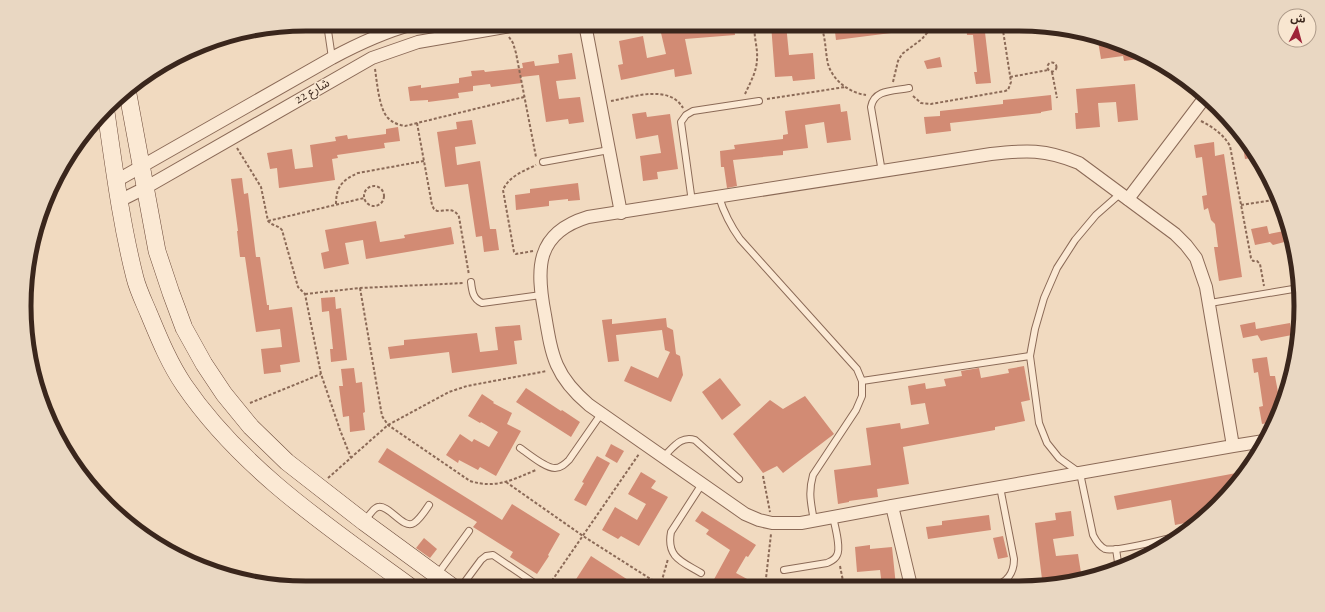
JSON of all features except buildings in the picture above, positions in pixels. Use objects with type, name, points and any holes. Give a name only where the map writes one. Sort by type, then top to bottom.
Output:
[{"type":"street","name":"شارع 22","points":[[116,181],[332,58],[366,40],[390,31]]},
{"type":"street","name":"شارع 22","points":[[119,201],[145,188],[372,58],[418,42],[481,31]]},
{"type":"street","points":[[586,31],[621,213]]},
{"type":"street","points":[[128,96],[157,251],[184,328],[204,364],[224,394],[251,428],[287,462],[364,522],[445,581]]},
{"type":"street","points":[[1124,196],[1202,101]]},
{"type":"street","points":[[107,117],[119,201],[135,279],[159,339],[183,383],[199,406],[230,443],[270,481],[402,581]]},
{"type":"street","points":[[1233,446],[1210,303],[1202,272],[1196,258],[1175,234],[1079,163],[1063,156],[1047,152],[1013,152],[588,217],[575,221],[563,228],[553,237],[546,248],[540,263],[539,278],[541,295],[550,344],[555,362],[563,378],[575,393],[601,414],[745,514],[759,520],[786,524],[834,518],[892,506],[1258,442]]},
{"type":"street","points":[[892,506],[910,581]]},
{"type":"lane","points":[[328,31],[332,58]]},
{"type":"lane","points":[[882,172],[871,107],[872,101],[875,96],[880,93],[909,88]]},
{"type":"lane","points":[[692,202],[681,122],[686,115],[694,111],[759,101]]},
{"type":"lane","points":[[543,162],[609,150]]},
{"type":"lane","points":[[1124,196],[1096,215],[1079,235],[1058,268],[1044,298],[1035,329],[1030,356],[1039,423],[1047,443],[1060,458],[1080,473],[1093,535],[1097,544],[1106,549],[1116,549],[1165,539]]},
{"type":"lane","points":[[719,197],[730,226],[740,239],[857,369],[862,381],[862,396],[856,410],[813,475],[810,487],[810,500],[814,521]]},
{"type":"lane","points":[[471,282],[473,296],[476,300],[482,303],[541,295]]},
{"type":"lane","points":[[1210,303],[1293,289]]},
{"type":"lane","points":[[862,381],[1030,356]]},
{"type":"lane","points":[[520,448],[546,465],[555,468],[563,466],[569,460],[601,414]]},
{"type":"lane","points":[[663,457],[680,441],[685,438],[690,438],[700,443],[739,479]]},
{"type":"lane","points":[[701,573],[675,556],[671,549],[670,540],[671,532],[702,484]]},
{"type":"lane","points":[[1000,487],[1014,559],[1012,572],[1004,581]]},
{"type":"lane","points":[[364,522],[374,509],[382,507],[404,522],[409,524],[413,523],[429,505]]},
{"type":"lane","points":[[784,570],[827,563],[838,555],[839,548],[834,518]]},
{"type":"lane","points":[[437,575],[469,531]]},
{"type":"lane","points":[[1116,549],[1118,562]]},
{"type":"lane","points":[[466,581],[481,560],[486,556],[493,555],[531,581]]},
{"type":"path","points":[[502,31],[513,43],[535,156],[543,162]]},
{"type":"path","points":[[741,104],[757,65],[755,31]]},
{"type":"path","points":[[823,31],[829,66],[835,78],[845,87],[859,94],[875,96]]},
{"type":"path","points":[[891,91],[896,69],[902,54],[922,39],[929,31]]},
{"type":"path","points":[[909,88],[913,97],[921,103],[931,104],[1005,91],[1010,86],[1010,77],[1003,31]]},
{"type":"path","points":[[372,58],[383,110],[388,118],[396,124],[405,126],[524,97]]},
{"type":"path","points":[[1048,70],[1049,64],[1054,63],[1057,67],[1055,71],[1052,72]]},
{"type":"path","points":[[1010,77],[1048,70],[1052,72]]},
{"type":"path","points":[[1052,72],[1057,98]]},
{"type":"path","points":[[759,101],[845,87]]},
{"type":"path","points":[[600,103],[655,94],[665,95],[674,99],[681,106],[686,115]]},
{"type":"path","points":[[1192,115],[1218,131],[1230,146],[1251,258],[1253,261],[1257,261],[1260,264],[1265,294]]},
{"type":"path","points":[[305,294],[360,288],[471,282],[457,212],[453,210],[437,211],[434,209],[417,123]]},
{"type":"path","points":[[231,138],[258,181],[263,194],[268,221],[282,230],[298,287],[305,294],[321,374],[351,458]]},
{"type":"path","points":[[336,204],[336,195],[340,185],[348,177],[358,173],[424,161]]},
{"type":"path","points":[[543,162],[511,178],[506,183],[503,190],[514,252],[519,253],[546,248]]},
{"type":"path","points":[[376,185],[384,191],[383,201],[380,205],[370,205],[364,198],[366,188],[371,186],[376,185]]},
{"type":"path","points":[[268,221],[364,198]]},
{"type":"path","points":[[1241,205],[1273,200]]},
{"type":"path","points":[[360,288],[382,416],[388,425],[470,481],[488,485],[506,482],[546,465]]},
{"type":"path","points":[[318,486],[388,425],[458,389],[559,369]]},
{"type":"path","points":[[236,409],[321,374]]},
{"type":"path","points":[[552,581],[646,445]]},
{"type":"path","points":[[506,482],[583,536],[652,581]]},
{"type":"path","points":[[661,581],[671,549]]},
{"type":"path","points":[[838,555],[843,581]]}]
